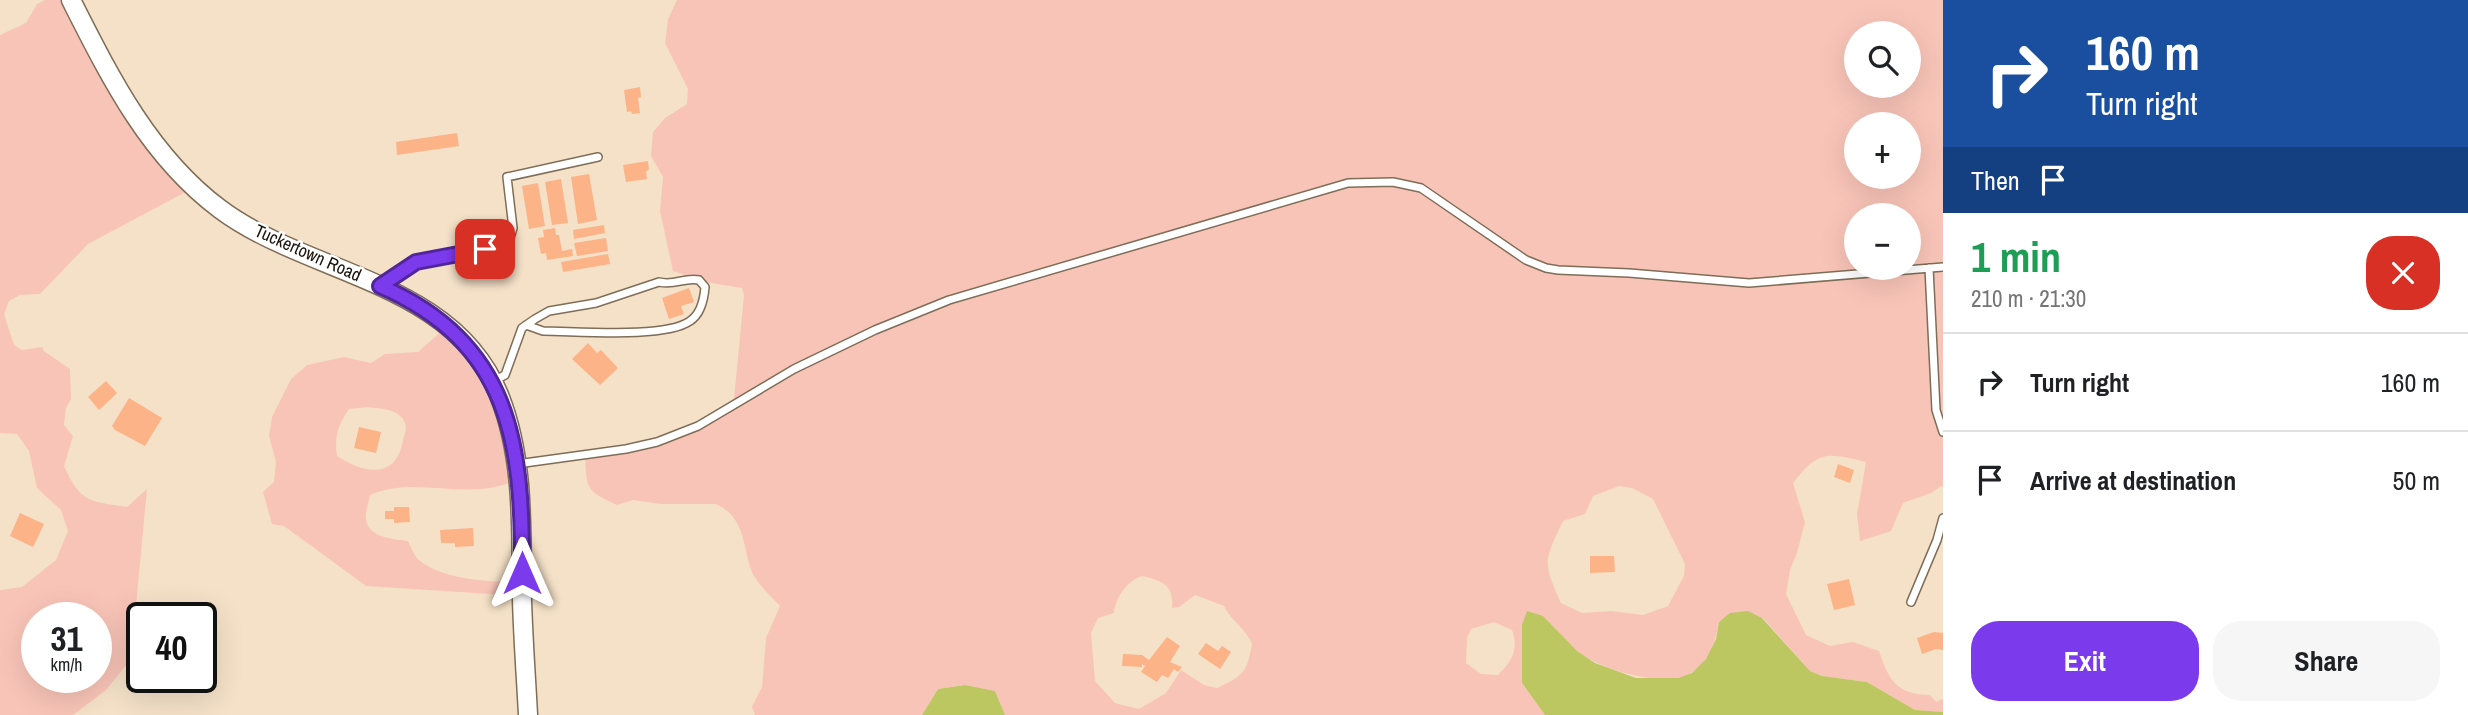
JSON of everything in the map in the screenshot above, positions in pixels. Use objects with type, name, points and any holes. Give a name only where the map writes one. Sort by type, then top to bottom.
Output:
[{"type":"street","name":"Tuckertown Road","points":[[71,0],[116,88],[138,122],[160,151],[208,200],[236,220],[418,306],[459,337],[492,381],[503,407],[516,464],[522,519],[522,600],[528,715]]},
{"type":"lane","points":[[380,286],[416,262],[508,245],[513,228],[507,177],[598,157]]},
{"type":"lane","points":[[516,464],[626,449],[657,442],[698,426],[794,369],[874,330],[949,300],[1348,183],[1393,182],[1421,188],[1526,260],[1558,270],[1629,273],[1749,284],[1943,267]]},
{"type":"lane","points":[[1929,268],[1936,410],[1943,432]]},
{"type":"lane","points":[[492,381],[505,374],[522,328],[526,325],[549,311],[596,303],[659,282],[670,285],[690,278],[699,279],[705,287],[701,308],[692,320],[677,327],[652,331],[551,331],[526,325]]},
{"type":"lane","points":[[1911,602],[1937,540],[1943,518]]},
{"type":"shaded area","points":[[45,0],[69,0],[193,188],[88,244],[40,294],[20,295],[9,301],[4,314],[14,345],[22,350],[42,347],[70,369],[71,399],[66,408],[64,425],[73,436],[64,466],[81,494],[95,501],[127,507],[147,489],[136,602],[126,602],[126,665],[112,683],[112,602],[21,602],[21,693],[102,693],[73,715],[0,715],[0,590],[22,587],[56,560],[68,531],[61,510],[37,488],[29,451],[17,434],[0,433],[0,35],[26,23],[37,4]]},
{"type":"shaded area","points":[[677,0],[1943,0],[1943,487],[1903,503],[1891,531],[1860,541],[1857,514],[1866,462],[1825,456],[1810,464],[1793,483],[1805,522],[1790,570],[1786,594],[1806,635],[1830,646],[1853,642],[1879,651],[1886,670],[1896,684],[1909,692],[1930,695],[1936,702],[1943,699],[1943,712],[1915,710],[1867,682],[1822,676],[1810,671],[1763,618],[1719,621],[1714,643],[1703,663],[1691,673],[1665,679],[1633,675],[1601,665],[1577,651],[1543,616],[1522,683],[1545,715],[1005,715],[995,691],[965,685],[938,689],[922,715],[755,715],[752,707],[762,687],[766,638],[780,606],[754,576],[738,524],[725,509],[715,504],[661,504],[633,500],[617,505],[593,492],[586,475],[585,455],[650,444],[683,433],[732,403],[734,399],[744,295],[742,288],[705,282],[673,271],[660,211],[663,177],[651,156],[653,132],[665,118],[687,104],[688,89],[665,43],[668,19]],"holes":[[[1619,486],[1632,488],[1653,499],[1685,564],[1684,576],[1668,606],[1643,615],[1611,611],[1582,613],[1561,603],[1548,570],[1549,555],[1563,521],[1585,514],[1593,496]],[[1142,576],[1161,582],[1169,589],[1172,608],[1179,607],[1195,595],[1224,606],[1252,643],[1243,672],[1217,688],[1204,685],[1181,670],[1166,693],[1139,709],[1115,703],[1095,681],[1091,633],[1098,618],[1114,613],[1119,596],[1131,582]],[[1494,622],[1512,630],[1515,644],[1513,655],[1498,675],[1481,674],[1466,663],[1467,638],[1471,629]]]},
{"type":"shaded area","points":[[445,328],[488,377],[515,481],[474,489],[414,487],[384,490],[370,495],[366,512],[368,525],[376,534],[408,541],[419,560],[441,572],[481,580],[519,582],[520,596],[366,586],[284,526],[272,524],[263,492],[274,482],[276,462],[269,436],[272,417],[291,379],[307,365],[344,357],[371,363],[385,354],[418,352]],"holes":[[[368,407],[400,415],[406,427],[399,453],[393,462],[386,468],[377,470],[357,466],[337,456],[336,442],[342,420],[349,409]]]},
{"type":"shaded area","points":[[1527,611],[1543,616],[1577,651],[1595,663],[1636,678],[1678,678],[1692,673],[1706,659],[1716,639],[1719,622],[1730,613],[1748,611],[1762,618],[1810,671],[1822,676],[1867,682],[1915,710],[1943,712],[1943,715],[1545,715],[1522,683],[1522,625]]},
{"type":"shaded area","points":[[965,685],[995,691],[1005,715],[922,715],[938,689]]},
{"type":"building","points":[[640,87],[640,113],[627,112],[624,90]]},
{"type":"building","points":[[457,133],[459,146],[397,155],[396,142]]},
{"type":"building","points":[[648,161],[647,179],[626,182],[623,165]]},
{"type":"building","points":[[589,174],[597,220],[578,224],[571,177]]},
{"type":"building","points":[[561,179],[568,223],[552,225],[545,182]]},
{"type":"building","points":[[538,183],[545,226],[529,229],[522,186]]},
{"type":"building","points":[[604,225],[605,233],[574,239],[573,230]]},
{"type":"building","points":[[555,228],[562,251],[572,249],[573,256],[547,260],[546,253],[541,254],[538,238],[544,237],[543,230]]},
{"type":"building","points":[[606,238],[608,251],[577,256],[574,243]]},
{"type":"building","points":[[608,254],[610,264],[563,272],[561,262]]},
{"type":"building","points":[[689,288],[694,302],[681,306],[684,314],[669,319],[662,298]]},
{"type":"building","points":[[588,343],[597,353],[601,350],[618,368],[600,385],[572,359]]},
{"type":"building","points":[[106,381],[117,393],[99,410],[88,397]]},
{"type":"building","points":[[129,398],[162,418],[145,446],[112,426]]},
{"type":"building","points":[[359,427],[381,432],[376,453],[354,448]]},
{"type":"building","points":[[1838,464],[1854,470],[1850,483],[1834,477]]},
{"type":"building","points":[[394,507],[409,507],[410,522],[394,523],[394,519],[385,519],[385,511],[394,511]]},
{"type":"building","points":[[20,513],[44,524],[33,547],[10,536]]},
{"type":"building","points":[[473,528],[474,546],[455,547],[455,543],[441,543],[440,530]]},
{"type":"building","points":[[1590,556],[1614,556],[1615,572],[1590,573]]},
{"type":"building","points":[[1849,579],[1855,605],[1834,610],[1827,584]]},
{"type":"building","points":[[1934,632],[1943,633],[1943,650],[1936,649],[1922,654],[1917,638]]},
{"type":"building","points":[[1167,637],[1180,646],[1170,662],[1182,667],[1178,672],[1174,669],[1168,678],[1162,675],[1157,682],[1141,672],[1145,666],[1142,664],[1142,667],[1122,666],[1123,654],[1142,655],[1149,660]]},
{"type":"building","points":[[1206,643],[1218,651],[1222,646],[1231,652],[1220,669],[1198,654]]},
{"type":"route","points":[[485,249],[416,262],[380,286],[439,320],[474,354],[492,381],[503,407],[516,464],[522,519],[522,573]]}]
